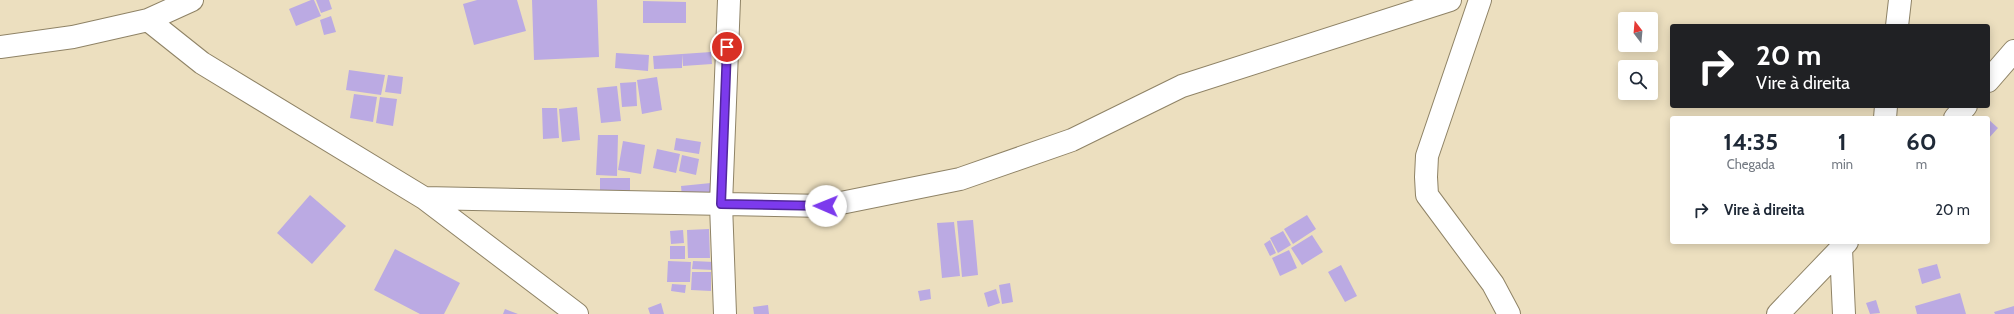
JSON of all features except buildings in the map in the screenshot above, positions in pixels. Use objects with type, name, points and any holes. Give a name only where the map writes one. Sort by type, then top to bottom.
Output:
[{"type":"street","points":[[0,47],[72,37],[148,20],[192,0]]},
{"type":"street","points":[[725,314],[721,204],[729,0]]},
{"type":"street","points":[[424,198],[826,206],[960,179],[1072,140],[1182,86],[1450,0]]},
{"type":"street","points":[[1480,0],[1427,156],[1426,177],[1428,195],[1493,284],[1509,314]]},
{"type":"street","points":[[1897,24],[1900,0]]},
{"type":"street","points":[[148,20],[202,63],[424,198],[577,314]]},
{"type":"street","points":[[1990,79],[2014,51]]},
{"type":"street","points":[[1957,116],[1964,108]]},
{"type":"street","points":[[1778,314],[1844,246]]},
{"type":"street","points":[[1844,246],[1844,314]]},
{"type":"route","points":[[727,47],[721,204],[826,206]]}]
